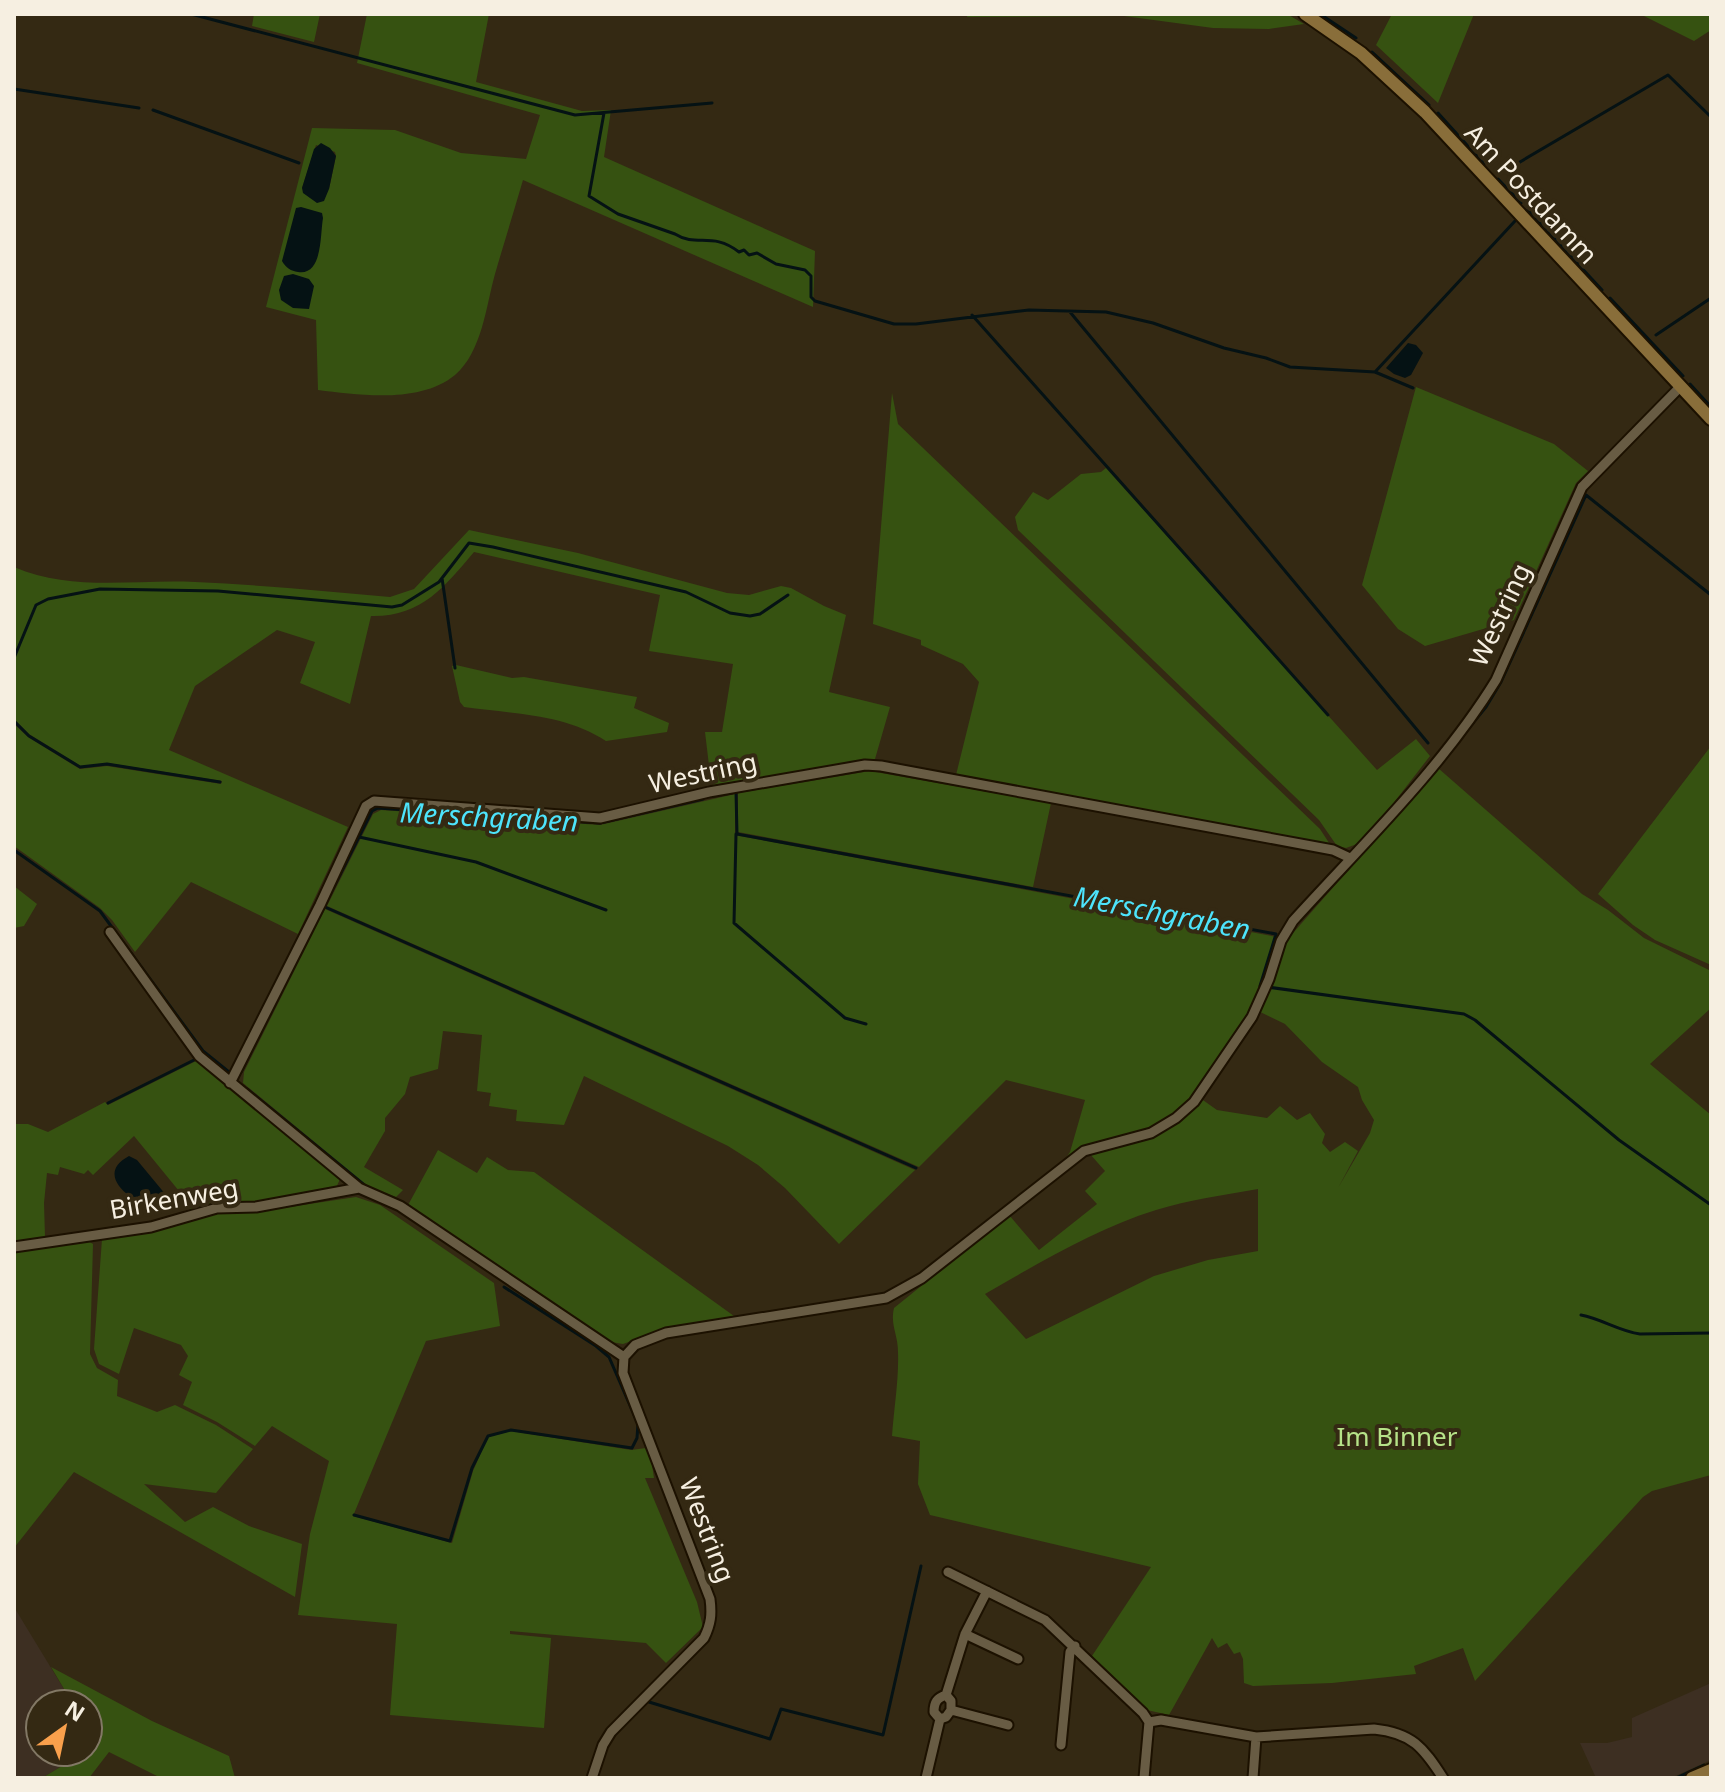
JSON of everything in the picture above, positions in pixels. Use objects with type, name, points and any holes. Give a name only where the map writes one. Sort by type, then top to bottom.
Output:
[{"type":"street","name":"Am Postdamm","points":[[1305,14],[1361,53],[1425,112],[1711,419]]},
{"type":"street","name":"Westring","points":[[592,1778],[603,1745],[611,1732],[704,1638],[711,1625],[712,1613],[710,1599],[623,1373],[624,1357],[635,1345],[666,1333],[886,1298],[922,1278],[1084,1151],[1151,1133],[1176,1118],[1194,1102],[1252,1017],[1287,931],[1438,760],[1481,704],[1496,680],[1582,487],[1681,386]]},
{"type":"street","name":"Westring","points":[[230,1083],[366,806],[374,801],[600,818],[709,792],[865,765],[1333,850],[1350,858]]},
{"type":"street","points":[[110,932],[199,1056],[230,1083],[359,1188],[400,1206],[624,1357]]},
{"type":"street","points":[[342,1191],[344,1176]]},
{"type":"street","name":"Birkenweg","points":[[14,1247],[151,1227],[217,1208],[256,1207],[359,1188]]},
{"type":"street","points":[[948,1572],[1045,1620],[1075,1646],[1149,1722],[1144,1778]]},
{"type":"street","points":[[946,1695],[965,1634],[987,1591]]},
{"type":"street","points":[[965,1634],[1018,1659]]},
{"type":"street","points":[[1061,1745],[1070,1652],[1075,1646]]},
{"type":"street","points":[[940,1719],[951,1710],[951,1701],[946,1695]]},
{"type":"street","points":[[940,1719],[934,1712],[934,1704],[946,1695]]},
{"type":"street","points":[[951,1710],[1008,1725]]},
{"type":"street","points":[[926,1778],[940,1719]]},
{"type":"street","points":[[1149,1722],[1161,1720],[1256,1737],[1374,1729],[1387,1731],[1406,1737],[1422,1747],[1443,1778]]},
{"type":"street","points":[[1253,1778],[1256,1737]]},
{"type":"street","points":[[1692,1778],[1711,1770]]},
{"type":"shaded area","points":[[321,143],[336,156],[329,189],[324,201],[317,203],[303,193],[302,188],[314,149]]},
{"type":"shaded area","points":[[296,208],[322,213],[323,218],[316,261],[312,268],[298,272],[289,269],[282,261]]},
{"type":"shaded area","points":[[293,274],[309,279],[314,286],[309,309],[293,308],[281,300],[279,290],[284,276]]},
{"type":"shaded area","points":[[1408,343],[1416,345],[1423,353],[1411,375],[1405,378],[1386,368]]},
{"type":"shaded area","points":[[129,1156],[137,1160],[166,1195],[163,1207],[157,1210],[148,1207],[121,1188],[115,1172]]},
{"type":"shaded area","points":[[14,1607],[63,1688],[24,1688],[24,1768],[59,1768],[42,1778],[14,1778]]},
{"type":"shaded area","points":[[1711,1683],[1711,1760],[1671,1778],[1596,1778],[1580,1743],[1607,1743],[1632,1737],[1632,1718]]},
{"type":"green space","points":[[254,14],[320,14],[314,42],[252,26]]},
{"type":"green space","points":[[367,14],[489,14],[476,82],[582,111],[611,110],[604,157],[815,251],[813,307],[523,180],[477,341],[455,375],[441,384],[407,394],[370,395],[318,390],[316,320],[266,307],[312,128],[395,130],[461,153],[526,159],[540,115],[357,63]],"holes":[[[316,145],[335,152],[329,189],[302,188]]]},
{"type":"green space","points":[[968,14],[1287,14],[1304,24],[1269,29],[1213,28],[1124,16],[967,17]]},
{"type":"green space","points":[[1392,14],[1474,14],[1438,103],[1376,45]]},
{"type":"green space","points":[[1640,14],[1711,14],[1711,30],[1694,41]]},
{"type":"green space","points":[[1416,387],[1554,444],[1588,471],[1576,483],[1514,620],[1425,646],[1398,629],[1362,585]]},
{"type":"green space","points":[[892,393],[898,424],[1320,829],[1331,846],[956,775],[979,682],[963,664],[921,645],[921,640],[873,624]]},
{"type":"green space","points":[[1106,468],[1377,770],[1416,739],[1430,756],[1357,844],[1346,848],[1337,846],[1319,820],[1018,530],[1015,517],[1033,492],[1048,500],[1081,474],[1101,472]]},
{"type":"green space","points":[[469,530],[578,553],[727,593],[749,595],[781,586],[791,588],[846,615],[829,692],[890,707],[875,759],[714,785],[711,782],[705,732],[722,732],[733,664],[649,651],[660,595],[474,552],[430,598],[404,611],[371,616],[350,704],[300,683],[315,642],[277,630],[195,686],[169,750],[348,827],[298,934],[191,882],[135,952],[100,908],[14,846],[14,724],[28,737],[80,769],[107,766],[221,784],[222,781],[107,763],[82,767],[29,734],[14,719],[14,567],[36,575],[81,582],[195,582],[390,597],[414,589]]},
{"type":"green space","points":[[452,666],[512,678],[524,677],[637,697],[634,708],[669,723],[667,732],[606,741],[555,720],[464,707],[460,702]]},
{"type":"green space","points":[[1711,746],[1711,965],[1655,940],[1598,894]]},
{"type":"green space","name":"Im Binner","points":[[1438,768],[1582,894],[1644,938],[1711,971],[1711,1008],[1650,1064],[1711,1115],[1711,1475],[1652,1491],[1643,1497],[1475,1681],[1463,1648],[1414,1666],[1416,1674],[1332,1683],[1253,1686],[1244,1683],[1240,1652],[1234,1654],[1227,1643],[1218,1648],[1212,1638],[1169,1715],[1147,1710],[1092,1656],[1151,1567],[930,1515],[918,1484],[920,1441],[892,1436],[898,1362],[894,1308],[1009,1215],[1039,1250],[1097,1204],[1085,1191],[1105,1171],[1090,1154],[1151,1136],[1200,1098],[1217,1110],[1267,1118],[1280,1106],[1297,1120],[1310,1113],[1325,1134],[1322,1143],[1330,1152],[1345,1142],[1358,1151],[1338,1188],[1370,1133],[1374,1120],[1358,1087],[1322,1062],[1285,1024],[1252,1008],[1221,1060],[1193,1095],[1178,1110],[1147,1131],[1064,1161],[1070,1152],[1085,1100],[1006,1080],[919,1167],[327,906],[373,814],[381,810],[600,825],[735,794],[735,835],[1286,941]],"holes":[[[1258,1189],[1258,1251],[1208,1260],[1154,1276],[1026,1339],[985,1294],[1068,1248],[1133,1218],[1181,1203]]]},
{"type":"green space","points":[[870,771],[1051,803],[1033,887],[738,832],[738,793]]},
{"type":"green space","points":[[14,886],[37,904],[24,926],[14,928]]},
{"type":"green space","points":[[325,909],[915,1170],[839,1244],[758,1165],[728,1146],[584,1076],[564,1125],[516,1121],[517,1110],[489,1106],[491,1093],[477,1091],[482,1035],[443,1031],[438,1069],[410,1077],[405,1094],[385,1118],[385,1131],[364,1167],[403,1190],[396,1197],[369,1187],[243,1083],[244,1072]]},
{"type":"green space","points":[[198,1060],[340,1179],[336,1188],[191,1211],[179,1191],[134,1136],[93,1175],[88,1170],[84,1174],[60,1167],[58,1175],[47,1173],[45,1237],[14,1241],[14,1124],[28,1124],[48,1132]]},
{"type":"green space","points":[[438,1150],[477,1173],[487,1157],[508,1170],[534,1172],[734,1316],[664,1329],[623,1344],[611,1342],[407,1207]]},
{"type":"green space","points":[[356,1197],[380,1205],[494,1283],[500,1326],[426,1341],[353,1516],[452,1543],[473,1471],[488,1437],[511,1431],[631,1450],[646,1448],[654,1478],[645,1478],[697,1602],[703,1627],[666,1663],[646,1643],[510,1631],[510,1634],[551,1638],[544,1728],[390,1715],[397,1624],[298,1615],[310,1534],[329,1461],[272,1426],[255,1446],[183,1405],[192,1382],[179,1375],[188,1356],[181,1345],[134,1328],[119,1374],[99,1364],[94,1349],[102,1239],[149,1231],[219,1212],[256,1212]]},
{"type":"green space","points":[[88,1241],[93,1244],[90,1354],[97,1368],[118,1380],[117,1396],[157,1412],[175,1405],[216,1425],[253,1449],[216,1493],[144,1484],[185,1522],[213,1507],[249,1526],[302,1544],[295,1597],[74,1472],[14,1548],[14,1251]]},
{"type":"green space","points":[[51,1667],[90,1688],[63,1688]]},
{"type":"green space","points":[[104,1695],[229,1756],[235,1778],[161,1778],[109,1752],[104,1758]]},
{"type":"green space","points":[[59,1768],[97,1768],[89,1778],[42,1778]]},
{"type":"waterway","points":[[191,14],[575,115],[712,103]]},
{"type":"waterway","points":[[1320,14],[1356,38]]},
{"type":"waterway","points":[[1372,52],[1429,105]]},
{"type":"waterway","points":[[1508,169],[1668,75],[1711,117]]},
{"type":"waterway","points":[[14,89],[139,108]]},
{"type":"waterway","points":[[153,110],[299,163]]},
{"type":"waterway","points":[[604,113],[589,196],[618,214],[683,238],[721,242],[739,252],[744,250],[749,255],[757,253],[776,264],[805,270],[811,276],[811,297],[815,301],[894,324],[1029,310],[1106,312],[1153,323],[1290,367],[1375,372],[1413,388]]},
{"type":"waterway","points":[[1438,113],[1484,164]]},
{"type":"waterway","points":[[1498,179],[1521,203]]},
{"type":"waterway","points":[[1528,210],[1602,290]]},
{"type":"waterway","points":[[1375,372],[1515,221]]},
{"type":"waterway","points":[[1610,298],[1683,376]]},
{"type":"waterway","points":[[1656,335],[1711,298]]},
{"type":"waterway","points":[[1070,312],[1428,743]]},
{"type":"waterway","points":[[972,315],[1328,715]]},
{"type":"waterway","points":[[1690,384],[1711,407]]},
{"type":"waterway","points":[[1463,735],[1501,682],[1586,495],[1711,595]]},
{"type":"waterway","points":[[14,658],[36,605],[48,599],[100,589],[218,591],[392,607],[402,605],[439,582],[469,543],[686,592],[730,613],[760,614],[788,595]]},
{"type":"waterway","points":[[442,578],[455,668]]},
{"type":"waterway","points":[[14,721],[29,736],[80,767],[107,764],[220,782]]},
{"type":"waterway","name":"Merschgraben","points":[[714,796],[736,792],[737,834],[1276,934],[1260,986],[1464,1014],[1619,1140],[1711,1205]]},
{"type":"waterway","name":"Merschgraben","points":[[241,1072],[372,811],[378,808],[600,823],[703,799]]},
{"type":"waterway","points":[[736,834],[734,923],[845,1018],[866,1024]]},
{"type":"waterway","points":[[359,837],[476,862],[606,910]]},
{"type":"waterway","name":"Merschgraben","points":[[14,850],[100,911],[203,1051],[229,1072]]},
{"type":"waterway","points":[[325,907],[916,1168]]},
{"type":"waterway","points":[[108,1103],[196,1059]]},
{"type":"waterway","points":[[247,1089],[368,1188]]},
{"type":"waterway","points":[[354,1515],[450,1541],[472,1468],[488,1436],[511,1430],[632,1448],[637,1438],[638,1424],[609,1357],[504,1287]]},
{"type":"waterway","points":[[1581,1315],[1640,1334],[1711,1333]]},
{"type":"waterway","points":[[649,1702],[770,1739],[781,1709],[883,1735],[921,1566]]},
{"type":"waterway","points":[[1676,1778],[1704,1765]]}]
